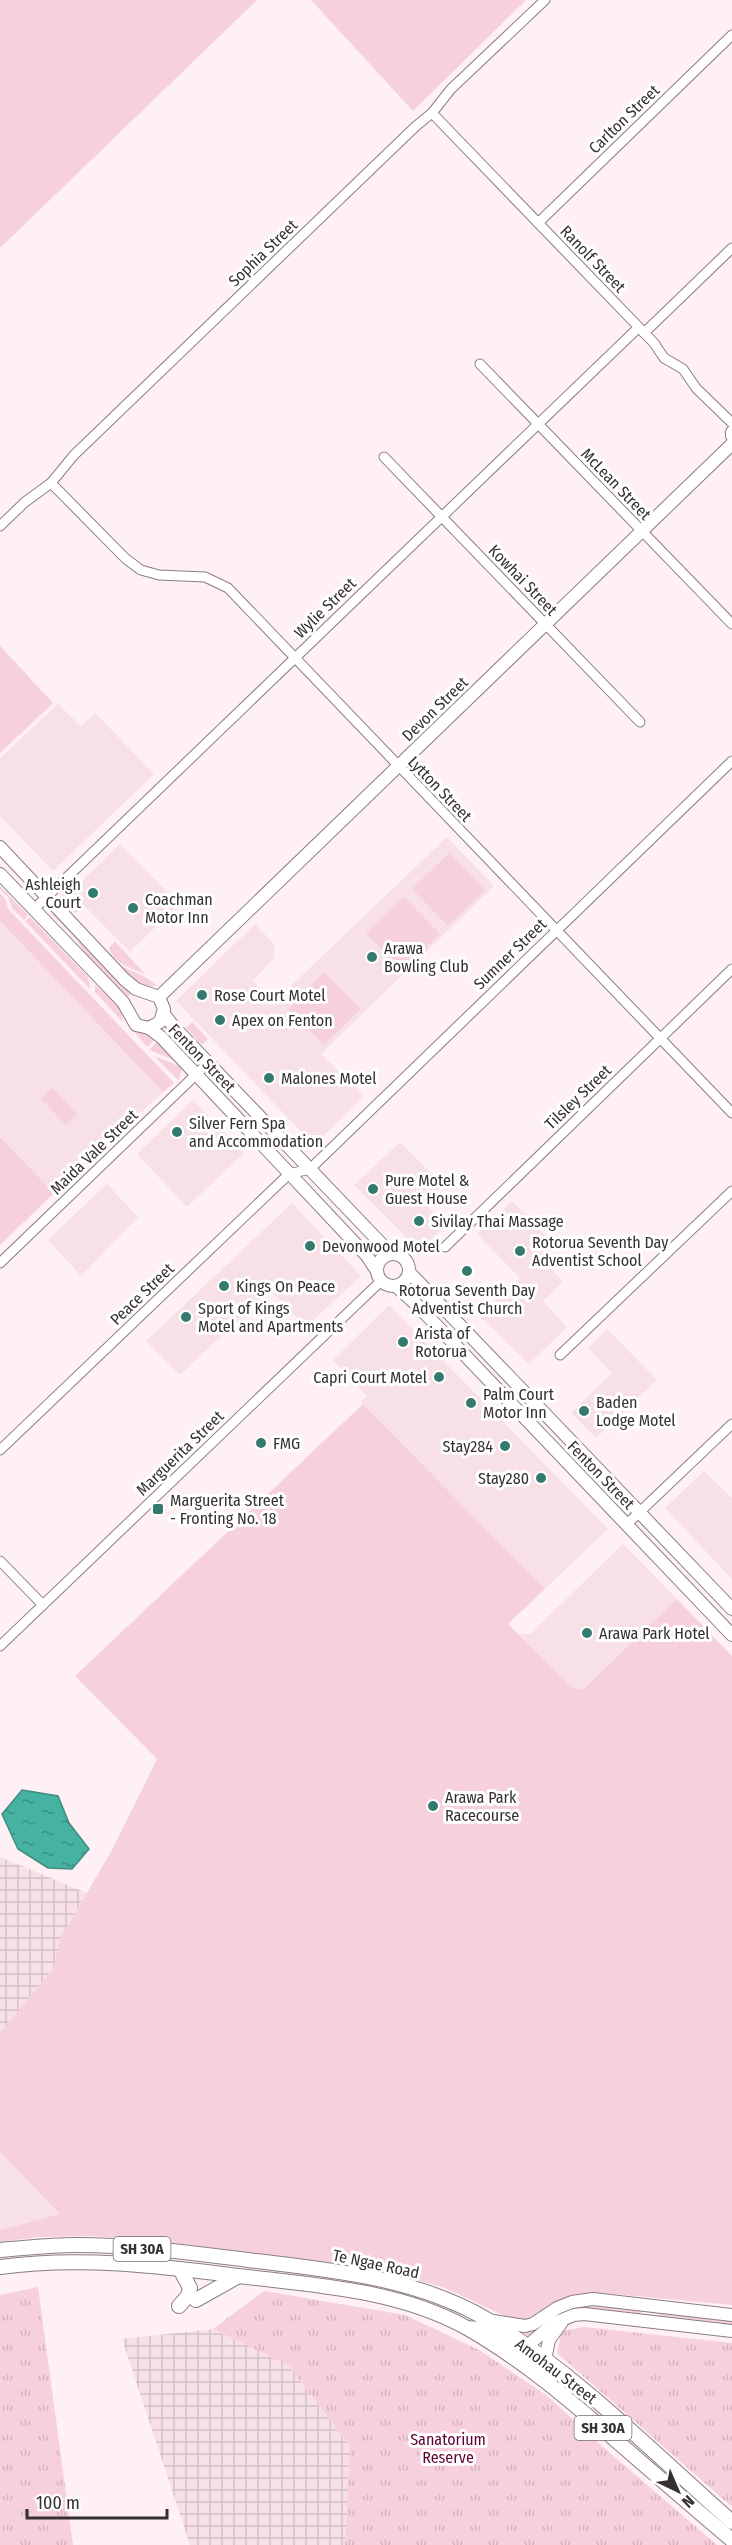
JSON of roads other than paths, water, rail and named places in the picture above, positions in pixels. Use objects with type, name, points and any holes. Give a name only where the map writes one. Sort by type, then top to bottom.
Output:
[{"type":"main road","name":"Devon Street","points":[[159,997],[732,444]]},
{"type":"main road","points":[[0,847],[125,981],[136,989],[159,997],[164,1004],[164,1014],[158,1024],[148,1028],[136,1025],[123,1002],[0,874]]},
{"type":"main road","points":[[128,1013],[128,1005],[133,997],[145,992]]},
{"type":"main road","name":"Fenton Street","points":[[164,1014],[391,1254]]},
{"type":"main road","name":"Fenton Street","points":[[148,1028],[161,1037],[367,1256],[379,1276]]},
{"type":"main road","points":[[391,1254],[406,1261],[409,1272],[404,1282],[396,1286],[388,1286],[379,1276],[381,1260],[391,1254]]},
{"type":"main road","name":"Fenton Street","points":[[409,1272],[732,1609]]},
{"type":"main road","name":"Fenton Street","points":[[396,1286],[418,1306],[509,1404],[732,1635]]},
{"type":"main road","points":[[509,1404],[523,1391]]},
{"type":"main road","name":"Te Ngae Road","points":[[0,2250],[51,2245],[106,2246],[361,2274],[427,2293],[487,2320],[525,2326],[533,2324],[565,2305],[593,2299],[732,2314]]},
{"type":"main road","name":"Te Ngae Road","points":[[0,2267],[66,2261],[180,2269],[297,2283],[393,2301],[430,2311],[465,2327],[483,2328],[511,2345],[527,2346]]},
{"type":"main road","points":[[179,2306],[188,2296],[190,2288],[180,2269]]},
{"type":"main road","points":[[196,2300],[224,2282],[239,2276]]},
{"type":"main road","points":[[649,2322],[652,2306]]},
{"type":"main road","points":[[527,2346],[543,2330],[564,2318],[584,2314],[732,2331]]},
{"type":"main road","points":[[545,2360],[549,2340],[564,2318]]},
{"type":"main road","name":"Amohau Street","points":[[487,2320],[527,2346],[580,2388],[732,2522]]},
{"type":"main road","name":"Amohau Street","points":[[465,2327],[513,2357],[566,2396],[732,2540]]},
{"type":"street","name":"Sophia Street","points":[[0,526],[25,502],[51,483],[74,455],[432,113],[452,89],[546,0]]},
{"type":"street","name":"Carlton Street","points":[[538,223],[732,35]]},
{"type":"street","name":"Ranolf Street","points":[[432,113],[641,330],[664,358],[683,369],[696,388],[732,423]]},
{"type":"street","name":"Wylie Street","points":[[34,909],[537,425],[732,248]]},
{"type":"street","name":"McLean Street","points":[[480,364],[732,624]]},
{"type":"street","name":"Kowhai Street","points":[[384,457],[640,722]]},
{"type":"street","name":"Lytton Street","points":[[51,483],[133,565],[159,575],[196,575],[222,584],[732,1113]]},
{"type":"street","name":"Sumner Street","points":[[310,1169],[732,762]]},
{"type":"street","name":"Tilsley Street","points":[[445,1247],[732,969]]},
{"type":"street","name":"Maida Vale Street","points":[[0,1263],[208,1063]]},
{"type":"street","points":[[289,1174],[310,1169]]},
{"type":"street","name":"Peace Street","points":[[0,1450],[289,1174]]},
{"type":"street","points":[[560,1355],[732,1191]]},
{"type":"street","name":"Marguerita Street","points":[[0,1646],[379,1276]]},
{"type":"street","points":[[626,1525],[732,1424]]},
{"type":"street","points":[[0,1560],[43,1605]]},
{"type":"water","points":[[22,1790],[58,1796],[69,1823],[89,1849],[72,1869],[48,1868],[18,1849],[2,1814]]},
{"type":"place","name":"Ashleigh Court","points":[[93,893]]},
{"type":"place","name":"Coachman Motor Inn","points":[[133,908]]},
{"type":"place","name":"Arawa Bowling Club","points":[[372,957]]},
{"type":"place","name":"Rose Court Motel","points":[[202,995]]},
{"type":"place","name":"Apex on Fenton","points":[[220,1020]]},
{"type":"place","name":"Malones Motel","points":[[269,1078]]},
{"type":"place","name":"Silver Fern Spa and Accommodation","points":[[177,1132]]},
{"type":"place","name":"Pure Motel & Guest House","points":[[373,1189]]},
{"type":"place","name":"Sivilay Thai Massage","points":[[419,1221]]},
{"type":"place","name":"Devonwood Motel","points":[[310,1246]]},
{"type":"place","name":"Rotorua Seventh Day Adventist School","points":[[520,1251]]},
{"type":"place","name":"Rotorua Seventh Day Adventist Church","points":[[467,1271]]},
{"type":"place","name":"Kings On Peace","points":[[224,1286]]},
{"type":"place","name":"Sport of Kings Motel and Apartments","points":[[186,1317]]},
{"type":"place","name":"Arista of Rotorua","points":[[403,1342]]},
{"type":"place","name":"Capri Court Motel","points":[[439,1377]]},
{"type":"place","name":"Palm Court Motor Inn","points":[[471,1403]]},
{"type":"place","name":"Baden Lodge Motel","points":[[584,1411]]},
{"type":"place","name":"FMG","points":[[261,1443]]},
{"type":"place","name":"Stay284","points":[[505,1446]]},
{"type":"place","name":"Stay280","points":[[541,1478]]},
{"type":"place","name":"Marguerita Street - Fronting No. 18","points":[[158,1509]]},
{"type":"place","name":"Arawa Park Hotel","points":[[587,1633]]},
{"type":"place","name":"Arawa Park Racecourse","points":[[433,1806]]},
{"type":"park label","name":"Sanatorium Reserve","points":[[448,2448]]}]
